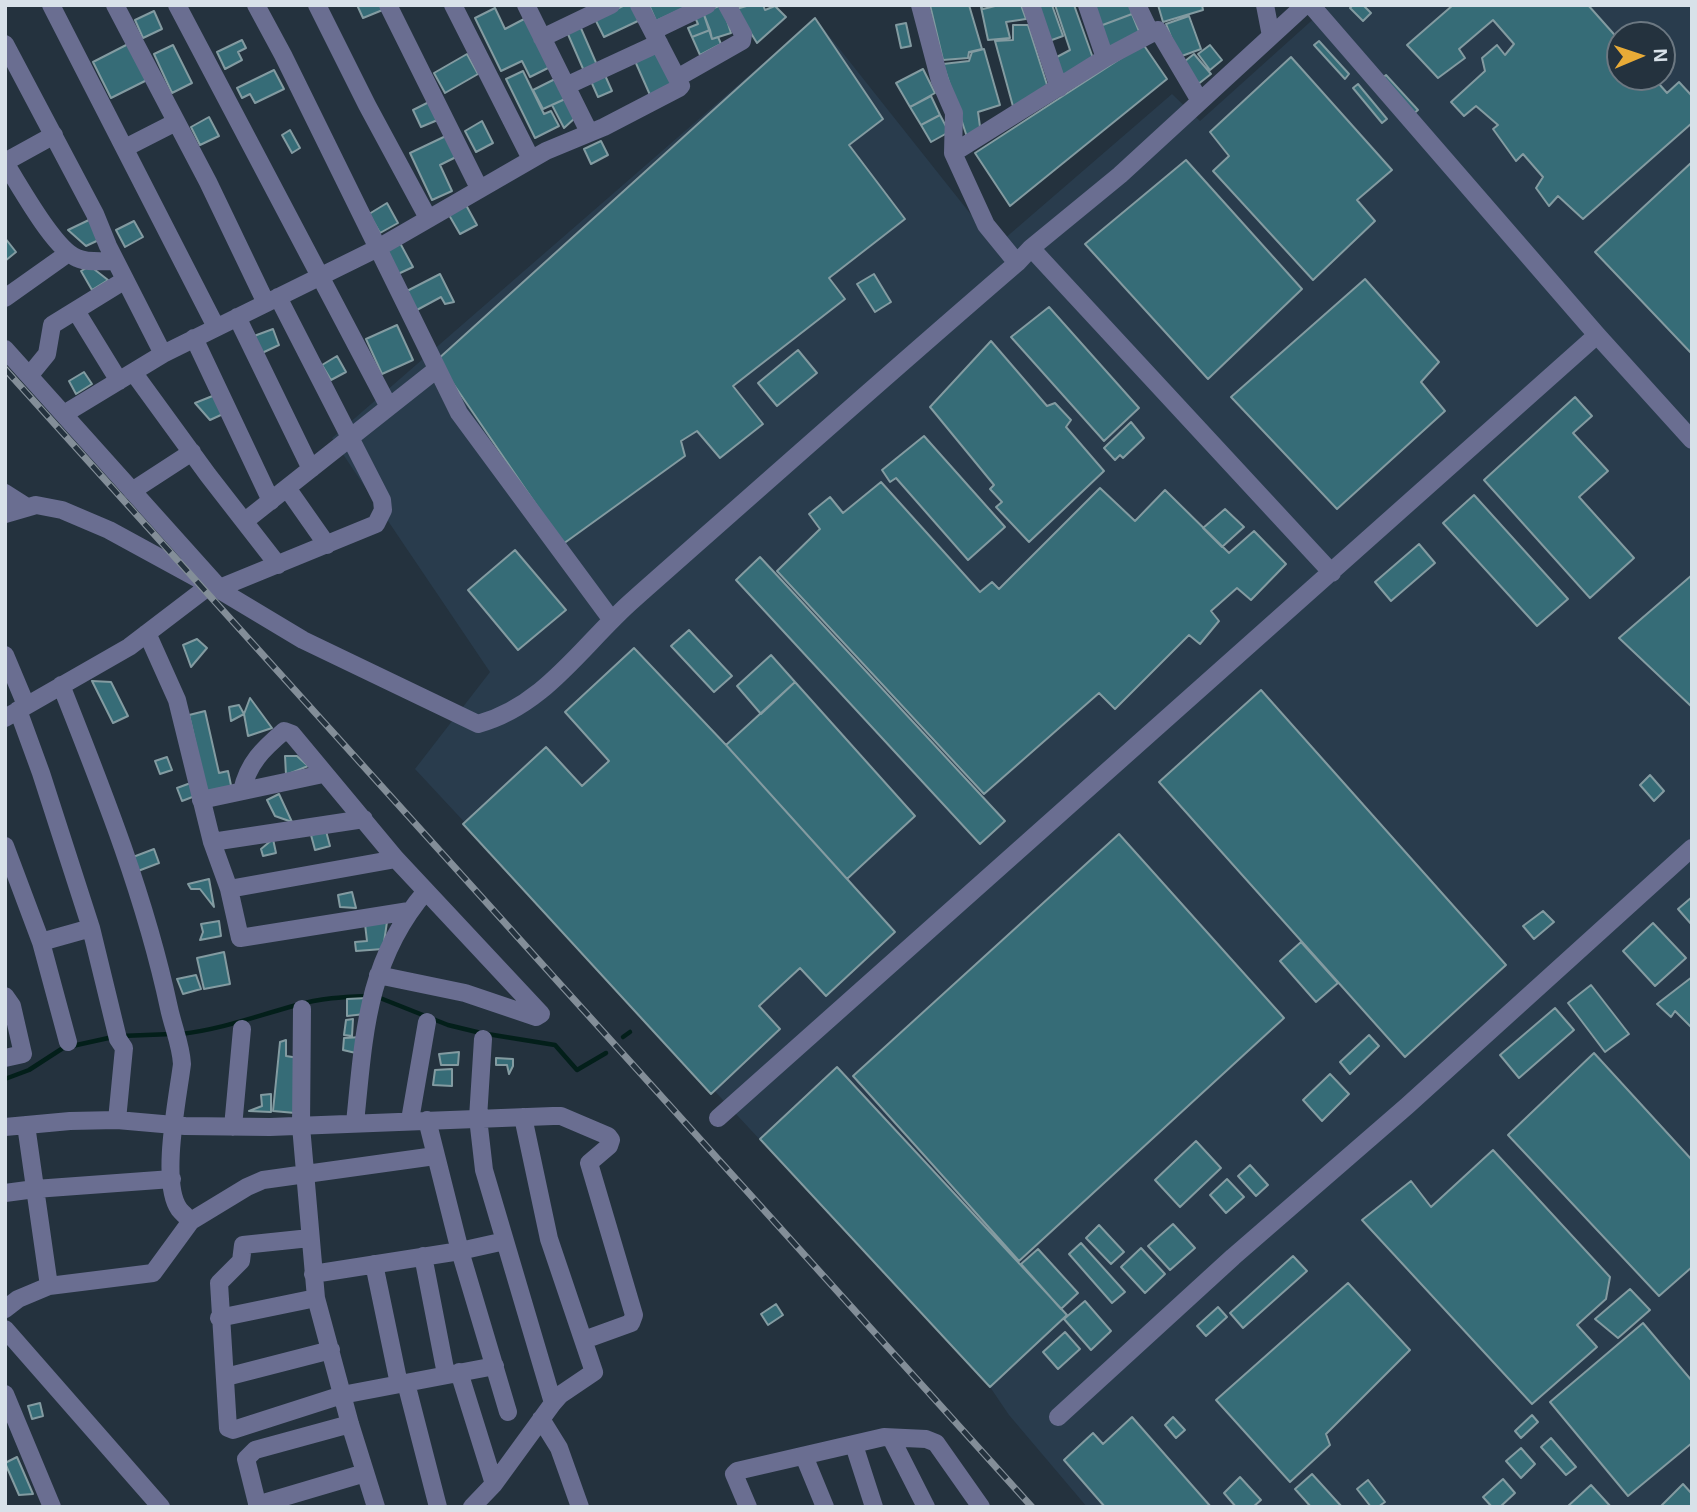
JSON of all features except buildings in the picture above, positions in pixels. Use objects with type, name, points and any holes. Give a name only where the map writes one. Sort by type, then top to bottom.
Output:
[{"type":"street","points":[[51,5],[216,327]]},
{"type":"street","points":[[16,711],[130,646],[215,587],[278,565],[376,524],[383,510],[382,500],[350,438],[272,300],[115,5]]},
{"type":"street","points":[[177,5],[390,407]]},
{"type":"street","points":[[256,5],[459,413],[611,619]]},
{"type":"street","points":[[317,5],[428,218]]},
{"type":"street","points":[[388,5],[479,188]]},
{"type":"street","points":[[453,5],[531,159]]},
{"type":"street","points":[[526,5],[589,132]]},
{"type":"street","points":[[542,38],[611,5]]},
{"type":"street","points":[[64,414],[163,354],[377,248],[563,142],[679,88],[681,86],[639,5]]},
{"type":"street","points":[[566,86],[656,37],[707,5]]},
{"type":"street","points":[[677,78],[742,41],[743,34],[727,5]]},
{"type":"street","points":[[920,5],[940,81],[954,113],[953,153],[986,225],[1017,263]]},
{"type":"street","points":[[1031,5],[1059,88]]},
{"type":"street","points":[[1087,5],[1105,58]]},
{"type":"street","points":[[1137,5],[1151,34]]},
{"type":"street","points":[[1265,5],[1271,36]]},
{"type":"street","points":[[5,514],[36,505],[50,507],[97,525],[215,587],[303,640],[478,724],[499,719],[538,693],[567,667],[611,619],[1031,248],[1120,175],[1305,5]]},
{"type":"street","points":[[1311,5],[1597,335],[1692,440]]},
{"type":"street","points":[[953,153],[1105,58],[1158,30],[1200,101]]},
{"type":"street","points":[[5,44],[95,214],[163,354]]},
{"type":"street","points":[[125,148],[176,122]]},
{"type":"street","points":[[54,135],[5,163],[67,254],[82,260],[116,261]]},
{"type":"street","points":[[1031,248],[1332,573]]},
{"type":"street","points":[[5,298],[67,254]]},
{"type":"street","points":[[29,376],[47,354],[52,325],[125,280]]},
{"type":"street","points":[[76,310],[126,376],[192,452],[278,565]]},
{"type":"street","points":[[237,317],[311,469]]},
{"type":"street","points":[[718,1118],[1597,335]]},
{"type":"street","points":[[194,338],[271,500]]},
{"type":"street","points":[[5,349],[215,587]]},
{"type":"street","points":[[245,521],[437,369]]},
{"type":"street","points":[[132,491],[192,452]]},
{"type":"street","points":[[287,488],[327,545]]},
{"type":"street","points":[[5,493],[27,508]]},
{"type":"street","points":[[147,633],[177,701],[212,842],[229,890],[240,938],[409,911]]},
{"type":"street","points":[[5,655],[16,711],[41,773],[91,928],[118,1039],[124,1048],[117,1120]]},
{"type":"street","points":[[61,685],[105,796],[157,949],[182,1064],[170,1148],[172,1179],[179,1208],[191,1221]]},
{"type":"street","points":[[242,791],[245,776],[253,760],[284,731],[292,734],[397,859],[541,1014],[536,1017],[464,993],[378,975]]},
{"type":"street","points":[[201,800],[323,774]]},
{"type":"street","points":[[212,842],[364,820]]},
{"type":"street","points":[[5,846],[41,942],[68,1042]]},
{"type":"street","points":[[1058,1417],[1233,1257],[1407,1106],[1692,848]]},
{"type":"street","points":[[229,890],[397,859]]},
{"type":"street","points":[[355,1123],[366,1017],[378,975],[399,927],[426,891]]},
{"type":"street","points":[[41,942],[91,928]]},
{"type":"street","points":[[5,996],[12,1006],[23,1054],[5,1058]]},
{"type":"street","points":[[302,1009],[301,1126],[316,1298],[376,1507]]},
{"type":"street","points":[[427,1022],[419,1120],[435,1156],[508,1412]]},
{"type":"street","points":[[233,1127],[242,1029]]},
{"type":"street","points":[[483,1040],[478,1118],[484,1170],[553,1403]]},
{"type":"street","points":[[5,1127],[117,1120],[233,1127],[301,1126],[561,1116],[608,1136],[611,1140],[609,1146],[589,1163],[634,1315],[631,1323],[584,1340]]},
{"type":"street","points":[[472,1507],[494,1484],[560,1395],[594,1372],[549,1239],[523,1117]]},
{"type":"street","points":[[26,1125],[48,1286]]},
{"type":"street","points":[[5,1309],[18,1299],[48,1286],[153,1273],[191,1221],[263,1180],[435,1156]]},
{"type":"street","points":[[5,1194],[35,1189],[172,1179]]},
{"type":"street","points":[[310,1238],[243,1245],[241,1261],[219,1283],[219,1318],[226,1377],[228,1428],[233,1430],[342,1395],[495,1366]]},
{"type":"street","points":[[313,1275],[505,1241]]},
{"type":"street","points":[[423,1256],[452,1373],[494,1484]]},
{"type":"street","points":[[374,1264],[402,1384],[438,1507]]},
{"type":"street","points":[[219,1318],[316,1298]]},
{"type":"street","points":[[5,1329],[161,1507]]},
{"type":"street","points":[[226,1377],[331,1350]]},
{"type":"street","points":[[5,1394],[52,1507]]},
{"type":"street","points":[[541,1419],[559,1448],[580,1507]]},
{"type":"street","points":[[350,1424],[255,1450],[249,1454],[246,1458],[257,1506],[365,1473]]},
{"type":"street","points":[[748,1507],[734,1474],[737,1471],[884,1437],[926,1439],[936,1443],[981,1507]]},
{"type":"street","points":[[891,1438],[926,1507]]},
{"type":"street","points":[[854,1445],[874,1507]]},
{"type":"street","points":[[804,1456],[825,1507]]},
{"type":"shaded area","points":[[1329,5],[1692,5],[1692,1507],[1087,1507],[1009,1415],[990,1387],[415,769],[490,672],[332,438],[815,18],[996,246],[1172,94],[1200,121]]},
{"type":"waterway","points":[[181,1034],[225,1026],[314,1001],[367,996]]},
{"type":"waterway","points":[[375,996],[448,1025],[555,1045],[577,1070],[606,1053]]},
{"type":"waterway","points":[[623,1037],[630,1032]]},
{"type":"waterway","points":[[121,1036],[172,1034]]},
{"type":"waterway","points":[[5,1079],[29,1070],[63,1048],[113,1037]]},
{"type":"railway","points":[[5,369],[1032,1507]]}]
